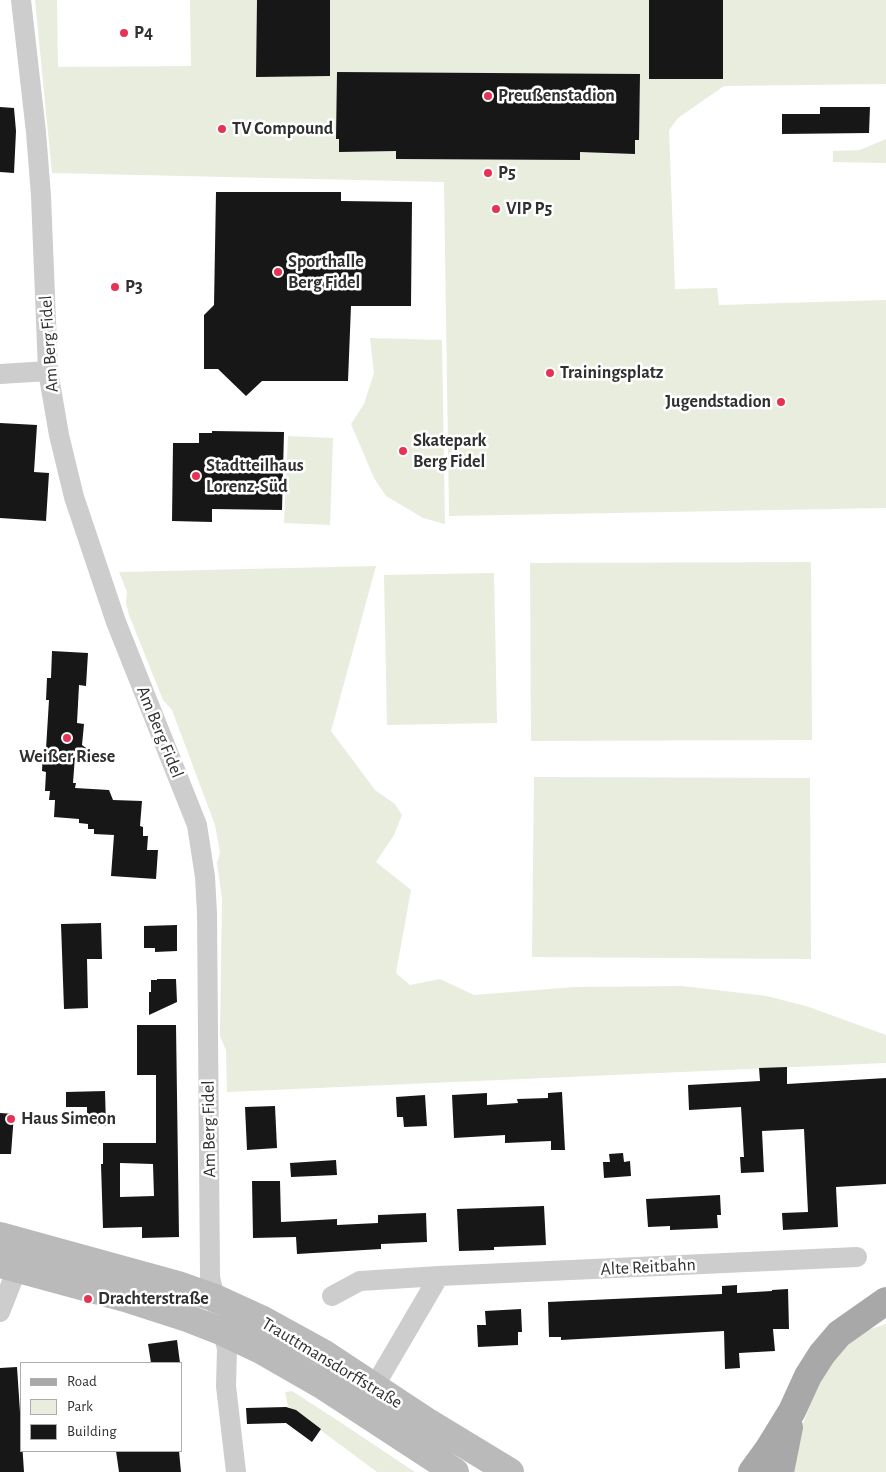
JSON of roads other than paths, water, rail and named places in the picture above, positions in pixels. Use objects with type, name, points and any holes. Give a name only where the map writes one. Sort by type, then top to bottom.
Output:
[{"type":"main road","points":[[752,1472],[770,1465],[808,1376],[822,1354],[839,1334],[886,1301]]},
{"type":"main road","points":[[857,1320],[886,1317]]},
{"type":"street","name":"Am Berg Fidel","points":[[21,0],[36,132],[41,196],[48,371],[59,435],[74,498],[116,622],[197,825],[205,878],[207,913],[210,1277],[227,1348],[226,1386],[236,1472]]},
{"type":"street","points":[[0,374],[48,371]]},
{"type":"street","points":[[0,1312],[12,1239]]},
{"type":"street","name":"Trauttmansdorffstraße","points":[[12,1239],[169,1283],[215,1298],[263,1320],[299,1338],[426,1421],[510,1472]]},
{"type":"street","name":"Alte Reitbahn","points":[[332,1296],[360,1281],[857,1257]]},
{"type":"street","name":"Trauttmansdorffstraße","points":[[8,1267],[125,1298],[223,1332],[286,1364],[322,1385],[455,1472]]},
{"type":"street","points":[[360,1410],[439,1276]]},
{"type":"place","name":"P4","points":[[124,33]]},
{"type":"place","name":"Preußenstadion","points":[[488,96]]},
{"type":"place","name":"TV Compound","points":[[222,129]]},
{"type":"place","name":"P5","points":[[488,173]]},
{"type":"place","name":"VIP P5","points":[[496,209]]},
{"type":"place","name":"Sporthalle Berg Fidel","points":[[278,272]]},
{"type":"place","name":"P3","points":[[115,287]]},
{"type":"place","name":"Trainingsplatz","points":[[550,373]]},
{"type":"place","name":"Jugendstadion","points":[[781,402]]},
{"type":"place","name":"Skatepark Berg Fidel","points":[[403,451]]},
{"type":"place","name":"Stadtteilhaus Lorenz-Süd","points":[[196,476]]},
{"type":"place","name":"Weißer Riese","points":[[67,738]]},
{"type":"place","name":"Haus Simeon","points":[[11,1119]]},
{"type":"place","name":"Drachterstraße","points":[[88,1299]]}]
